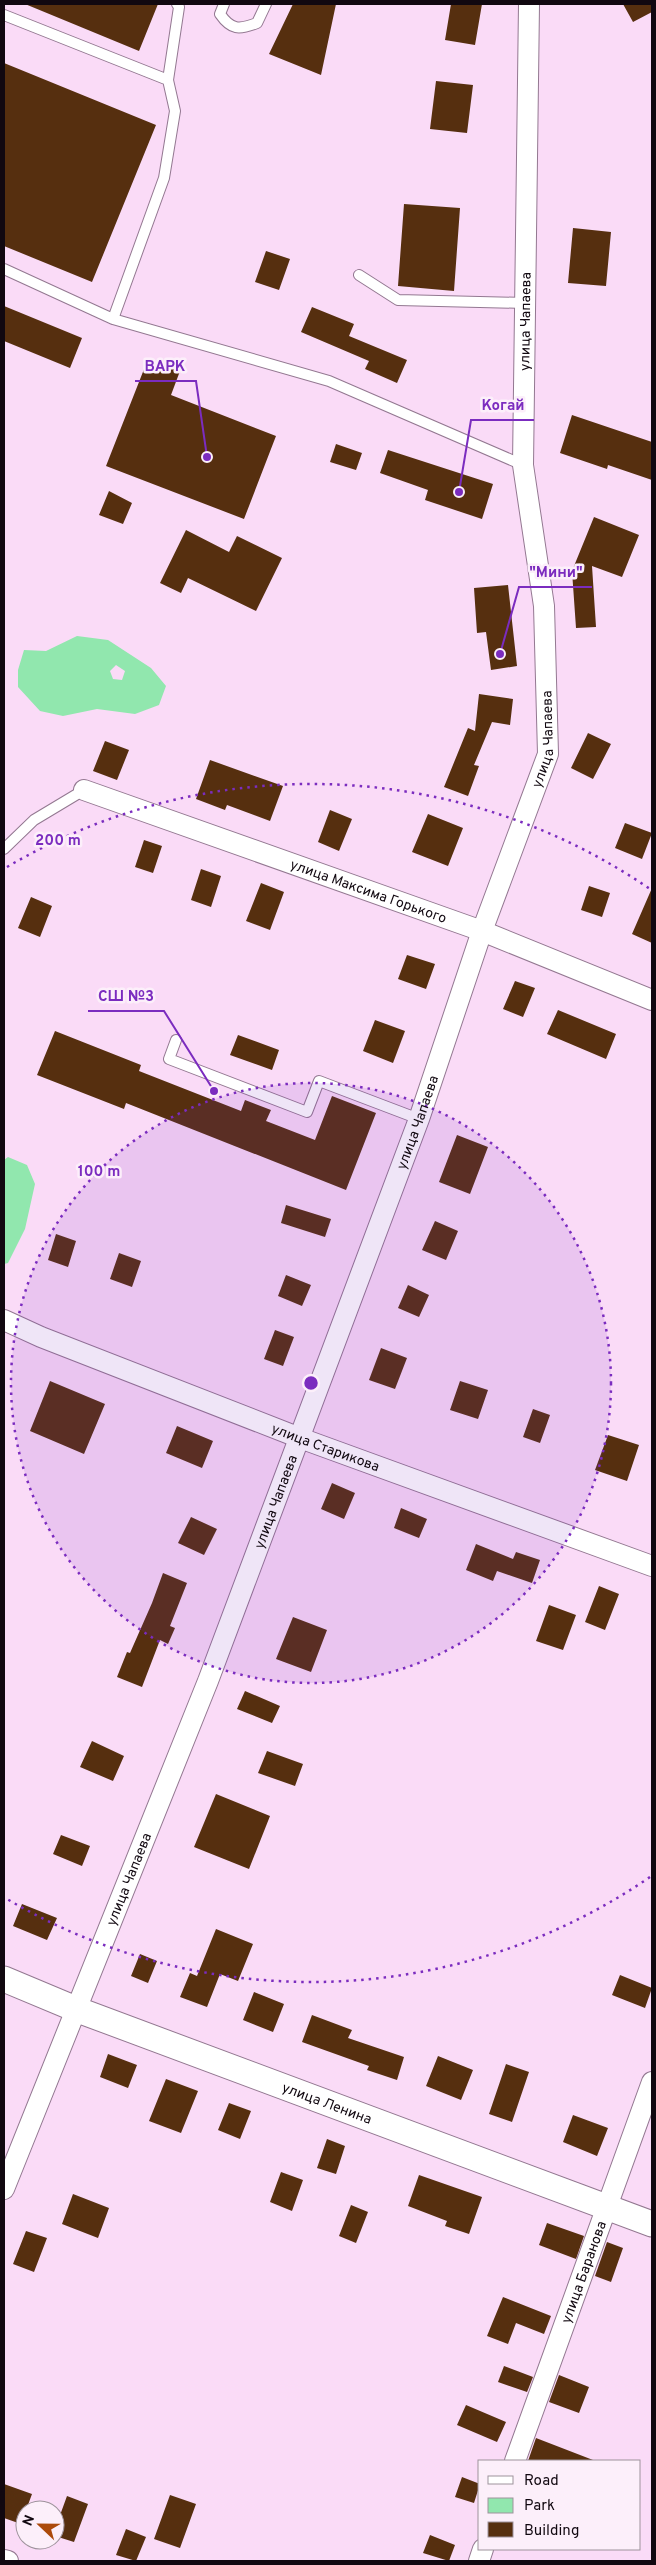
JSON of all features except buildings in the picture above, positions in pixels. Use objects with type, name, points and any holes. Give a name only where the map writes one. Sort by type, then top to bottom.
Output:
[{"type":"street","name":"улица Чапаева","points":[[4,2189],[78,2010],[208,1681],[419,1119],[482,931],[548,754],[544,606],[523,465],[528,4]]},
{"type":"street","name":"улица Максима Горького","points":[[84,790],[482,931],[652,1000]]},
{"type":"street","name":"улица Старикова","points":[[4,1320],[41,1337],[300,1438],[652,1566]]},
{"type":"street","name":"улица Ленина","points":[[4,1979],[78,2010],[652,2224]]},
{"type":"street","name":"улица Баранова","points":[[515,2460],[652,2082]]},
{"type":"street","points":[[4,2560],[8,2561]]},
{"type":"lane","points":[[113,319],[164,178],[175,111],[168,80],[179,7],[177,4]]},
{"type":"lane","points":[[224,4],[220,14],[227,25],[242,29],[257,23],[266,4]]},
{"type":"lane","points":[[4,16],[168,80]]},
{"type":"lane","points":[[4,269],[113,319],[329,381],[523,465]]},
{"type":"lane","points":[[359,276],[398,300],[525,303]]},
{"type":"lane","points":[[4,849],[34,820],[84,790]]},
{"type":"lane","points":[[176,1040],[169,1060],[307,1112],[319,1081],[419,1119]]},
{"type":"green space","points":[[77,636],[108,640],[151,668],[166,686],[159,705],[135,714],[97,709],[63,716],[40,711],[18,687],[18,670],[24,650],[46,651]],"holes":[[[116,665],[125,671],[122,680],[113,679],[110,671]]]},
{"type":"green space","points":[[8,1157],[27,1165],[35,1184],[25,1229],[8,1263],[4,1264],[4,1160]]},
{"type":"place","name":"ВАРК","points":[[207,457]]},
{"type":"place","name":"Когай","points":[[459,492]]},
{"type":"place","name":"\"Мини\"","points":[[500,654]]},
{"type":"place","name":"СШ №3","points":[[214,1091]]}]
